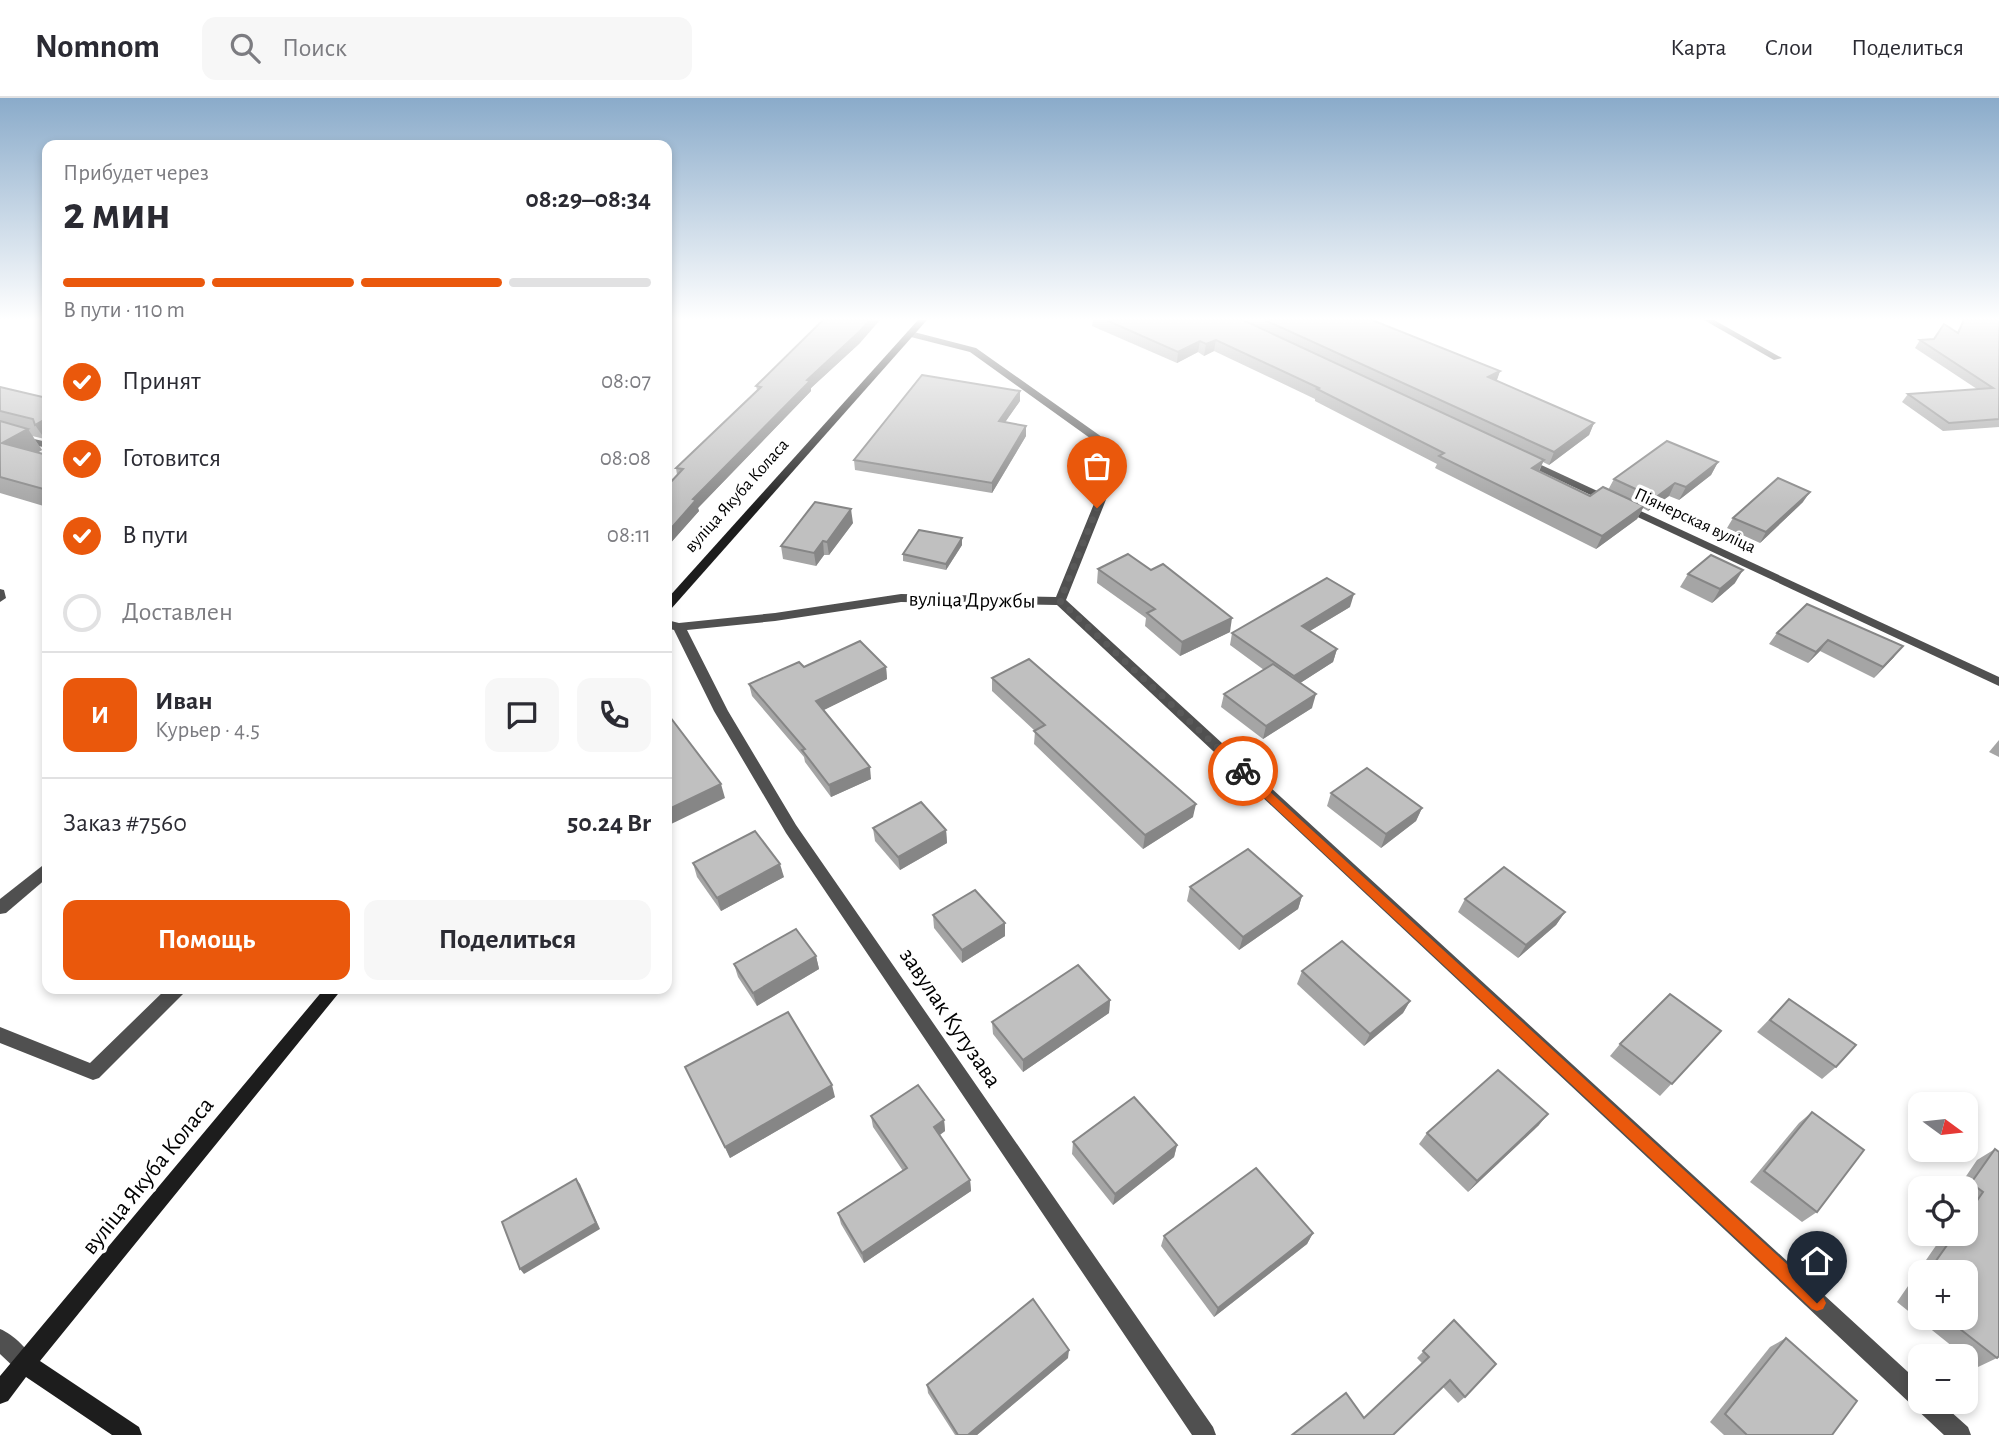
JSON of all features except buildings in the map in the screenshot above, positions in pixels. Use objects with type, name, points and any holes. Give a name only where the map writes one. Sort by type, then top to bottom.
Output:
[{"type":"main road","name":"вуліца Якуба Коласа","points":[[672,600],[867,382]]},
{"type":"main road","name":"вуліца Якуба Коласа","points":[[0,1394],[330,994]]},
{"type":"main road","points":[[25,1364],[131,1435]]},
{"type":"street","points":[[1018,382],[1105,444],[1116,462],[1060,601]]},
{"type":"street","points":[[0,434],[42,443]]},
{"type":"street","name":"Піянерская вуліца","points":[[1512,454],[1999,682]]},
{"type":"street","name":"вуліца Дружбы","points":[[673,626],[775,617],[901,598],[1060,601],[1908,1387]]},
{"type":"street","name":"завулак Кутузава","points":[[673,626],[791,828],[1205,1435]]},
{"type":"street","points":[[0,908],[42,874]]},
{"type":"street","points":[[0,1035],[93,1072],[172,994]]},
{"type":"street","points":[[0,1339],[25,1364]]},
{"type":"street","points":[[1937,1414],[1960,1435]]},
{"type":"way so far","points":[[1097,508],[1060,601],[1243,771]]},
{"type":"route","points":[[1243,771],[1817,1303]]}]
